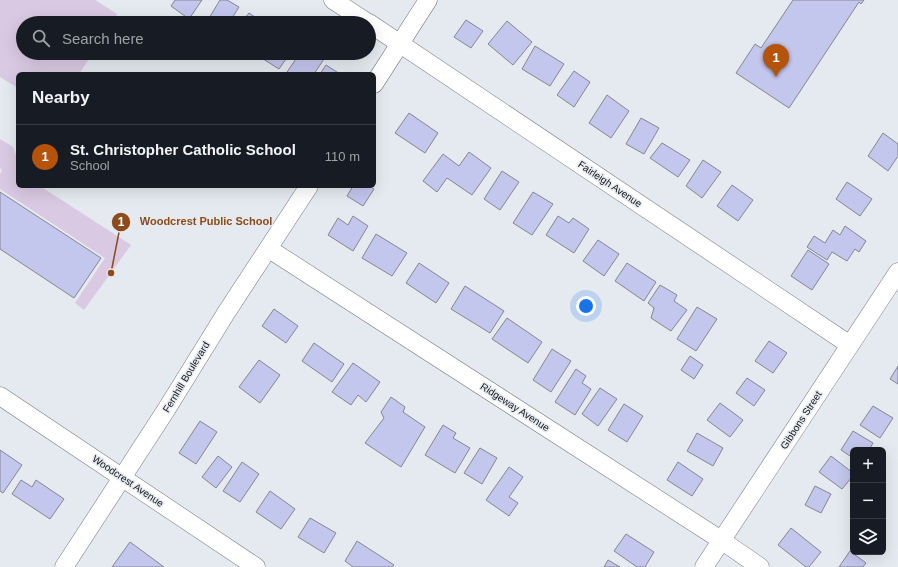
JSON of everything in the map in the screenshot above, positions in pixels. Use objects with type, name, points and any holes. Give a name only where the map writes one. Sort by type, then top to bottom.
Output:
[{"type":"street","name":"Fairleigh Avenue","points":[[333,0],[358,16]]},
{"type":"street","points":[[376,81],[428,0]]},
{"type":"street","name":"Fairleigh Avenue","points":[[376,28],[850,345]]},
{"type":"street","name":"Fernhill Boulevard","points":[[64,567],[308,188]]},
{"type":"street","name":"Ridgeway Avenue","points":[[269,249],[721,540],[760,567]]},
{"type":"street","name":"Gibbons Street","points":[[704,567],[898,272]]},
{"type":"street","name":"Woodcrest Avenue","points":[[0,396],[256,567]]},
{"type":"shaded area","points":[[0,0],[95,0],[117,14],[116,16],[16,16],[16,60],[88,60],[80,72],[16,72],[16,87],[0,77]]},
{"type":"shaded area","points":[[0,139],[13,147],[16,155],[16,188],[43,188],[131,245],[84,310],[75,303],[105,258],[0,189],[0,174],[2,170],[0,168]]},
{"type":"building","points":[[175,0],[202,0],[191,16],[185,16],[171,6]]},
{"type":"building","points":[[220,0],[227,0],[239,7],[233,16],[210,16]]},
{"type":"building","points":[[793,0],[864,0],[861,4],[859,2],[789,108],[736,73],[755,44],[761,48]]},
{"type":"building","points":[[249,13],[254,16],[247,16]]},
{"type":"building","points":[[466,20],[483,31],[471,48],[454,37]]},
{"type":"building","points":[[507,21],[532,42],[513,65],[488,44]]},
{"type":"building","points":[[535,46],[564,64],[550,86],[522,69]]},
{"type":"building","points":[[265,60],[285,60],[279,69]]},
{"type":"building","points":[[295,60],[323,60],[315,72],[287,72]]},
{"type":"building","points":[[326,65],[337,72],[321,72]]},
{"type":"building","points":[[574,71],[590,82],[574,107],[557,95]]},
{"type":"building","points":[[607,95],[629,111],[611,138],[589,123]]},
{"type":"building","points":[[409,113],[438,133],[425,153],[395,133]]},
{"type":"building","points":[[641,118],[659,128],[644,154],[626,144]]},
{"type":"building","points":[[883,133],[898,144],[898,156],[888,171],[868,156]]},
{"type":"building","points":[[662,143],[690,160],[678,177],[650,158]]},
{"type":"building","points":[[469,152],[491,168],[472,195],[447,178],[437,192],[423,181],[443,154],[459,166]]},
{"type":"building","points":[[703,160],[721,172],[702,198],[686,186]]},
{"type":"building","points":[[502,171],[519,182],[500,210],[484,199]]},
{"type":"building","points":[[847,182],[872,199],[860,216],[836,199]]},
{"type":"building","points":[[732,185],[753,200],[738,221],[717,206]]},
{"type":"building","points":[[352,188],[374,189],[363,206],[347,196]]},
{"type":"building","points":[[0,192],[101,258],[74,298],[0,249]]},
{"type":"building","points":[[533,192],[553,204],[532,235],[513,223]]},
{"type":"building","points":[[353,216],[368,226],[353,251],[328,235],[338,218],[348,225]]},
{"type":"building","points":[[558,216],[569,223],[573,218],[589,229],[574,253],[546,235]]},
{"type":"building","points":[[845,226],[866,241],[859,252],[855,249],[847,261],[832,252],[827,260],[807,247],[814,236],[825,243],[833,230],[840,235]]},
{"type":"building","points":[[376,234],[407,253],[392,276],[362,258]]},
{"type":"building","points":[[598,240],[619,254],[604,276],[583,261]]},
{"type":"building","points":[[808,250],[829,264],[812,290],[791,276]]},
{"type":"building","points":[[419,263],[449,283],[436,303],[406,283]]},
{"type":"building","points":[[627,263],[656,282],[644,301],[615,281]]},
{"type":"building","points":[[660,285],[677,295],[674,301],[687,310],[671,331],[651,318],[654,308],[648,303]]},
{"type":"building","points":[[465,286],[504,311],[490,333],[451,309]]},
{"type":"building","points":[[697,307],[717,319],[696,351],[677,339]]},
{"type":"building","points":[[274,309],[298,326],[286,343],[262,326]]},
{"type":"building","points":[[507,318],[542,342],[528,363],[492,339]]},
{"type":"building","points":[[769,341],[787,353],[773,373],[755,361]]},
{"type":"building","points":[[314,343],[344,364],[332,382],[302,361]]},
{"type":"building","points":[[552,349],[571,361],[551,392],[533,380]]},
{"type":"building","points":[[690,356],[703,365],[694,379],[681,370]]},
{"type":"building","points":[[259,360],[280,375],[260,403],[239,387]]},
{"type":"building","points":[[353,363],[380,382],[366,402],[358,395],[351,405],[332,392]]},
{"type":"building","points":[[898,366],[898,384],[890,379]]},
{"type":"building","points":[[576,369],[586,376],[582,383],[591,389],[575,415],[555,402]]},
{"type":"building","points":[[747,378],[765,390],[754,406],[736,393]]},
{"type":"building","points":[[600,388],[617,399],[598,426],[582,414]]},
{"type":"building","points":[[391,397],[405,407],[403,412],[425,427],[401,467],[365,443],[384,418],[381,412]]},
{"type":"building","points":[[720,403],[743,420],[730,437],[707,420]]},
{"type":"building","points":[[624,404],[643,416],[627,442],[608,430]]},
{"type":"building","points":[[873,406],[893,418],[880,438],[860,425]]},
{"type":"building","points":[[200,421],[217,432],[196,464],[179,453]]},
{"type":"building","points":[[443,425],[456,433],[453,438],[470,448],[455,473],[425,455]]},
{"type":"building","points":[[853,431],[873,443],[871,447],[850,447],[850,456],[841,450]]},
{"type":"building","points":[[697,433],[723,448],[713,466],[687,451]]},
{"type":"building","points":[[480,448],[497,458],[482,484],[464,473]]},
{"type":"building","points":[[0,450],[22,465],[3,493],[0,491]]},
{"type":"building","points":[[218,456],[232,467],[216,488],[202,477]]},
{"type":"building","points":[[831,456],[850,471],[850,480],[842,489],[819,472]]},
{"type":"building","points":[[242,462],[259,474],[240,502],[223,491]]},
{"type":"building","points":[[678,462],[703,479],[692,496],[667,480]]},
{"type":"building","points":[[509,467],[523,477],[509,497],[518,503],[509,516],[486,500]]},
{"type":"building","points":[[21,480],[32,487],[36,480],[64,499],[50,519],[12,494]]},
{"type":"building","points":[[815,486],[831,494],[821,513],[805,505]]},
{"type":"building","points":[[270,491],[295,509],[281,529],[256,512]]},
{"type":"building","points":[[310,518],[336,533],[324,553],[298,537]]},
{"type":"building","points":[[791,528],[821,552],[809,567],[806,567],[778,545]]},
{"type":"building","points":[[626,534],[654,552],[645,567],[637,567],[614,551]]},
{"type":"building","points":[[357,541],[394,565],[392,567],[353,567],[345,561]]},
{"type":"building","points":[[130,542],[164,567],[112,567]]},
{"type":"building","points":[[850,551],[850,555],[855,555],[866,563],[863,567],[839,567]]},
{"type":"building","points":[[608,560],[620,567],[604,567]]},
{"type":"place","name":"St. Christopher Catholic School","points":[[776,77]]},
{"type":"place","name":"Woodcrest Public School","points":[[111,273]]}]
